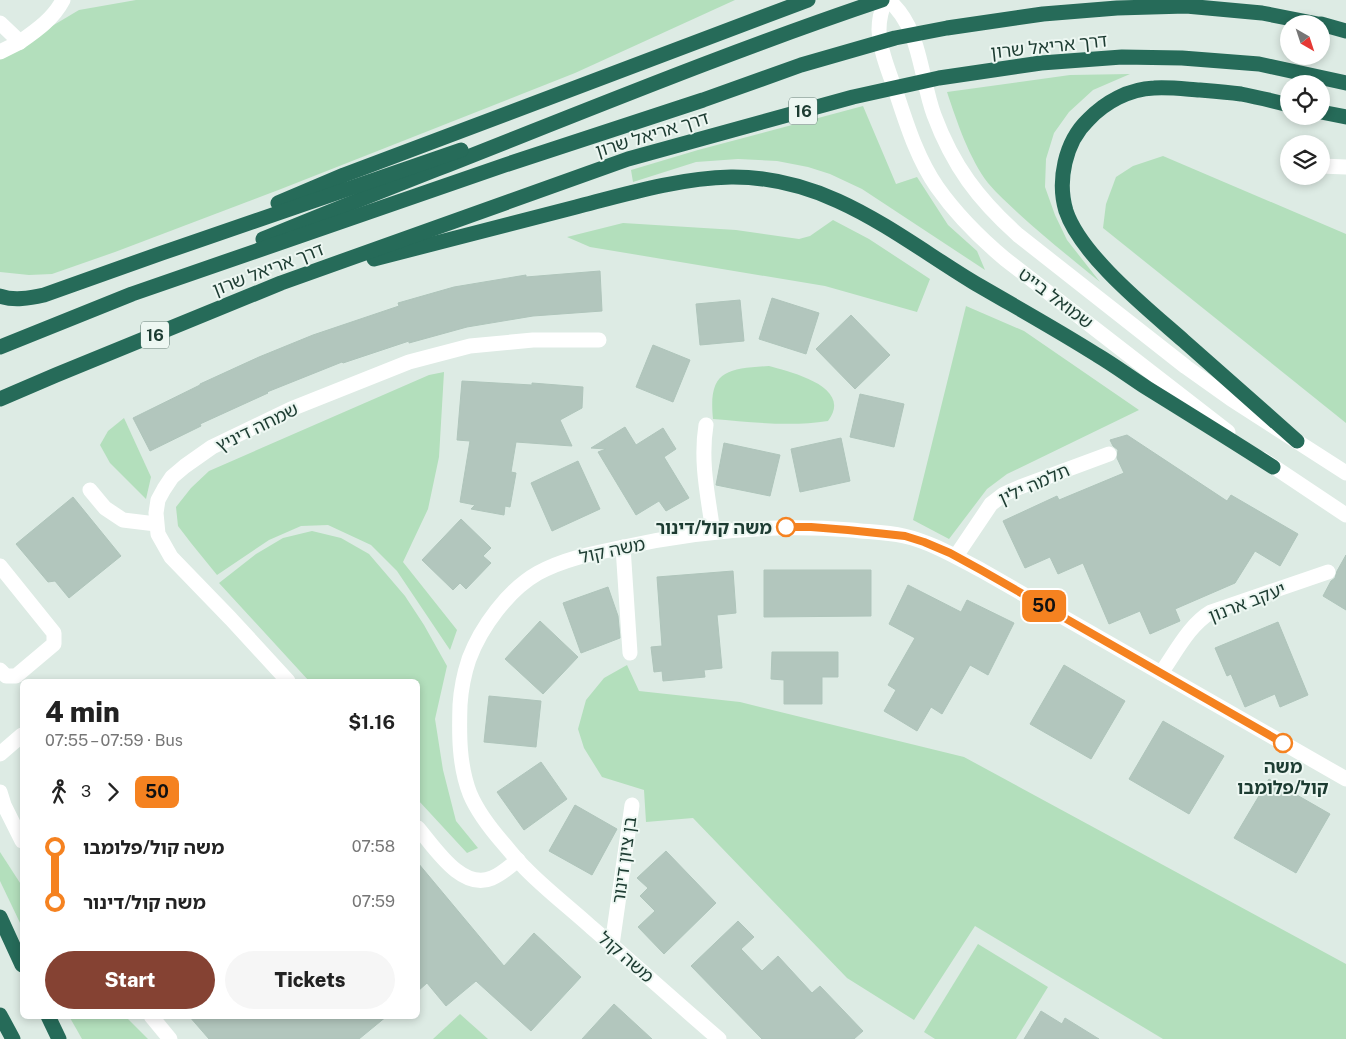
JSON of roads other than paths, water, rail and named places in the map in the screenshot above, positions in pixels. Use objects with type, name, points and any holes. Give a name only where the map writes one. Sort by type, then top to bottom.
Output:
[{"type":"highway","points":[[162,253],[344,175],[808,0]]},
{"type":"highway","points":[[132,294],[359,200],[658,82],[830,17],[885,0]]},
{"type":"highway","name":"דרך אריאל שרון","points":[[0,347],[132,294],[505,165],[703,100],[801,65],[895,38],[947,28],[1043,14],[1117,8],[1186,6],[1280,16]]},
{"type":"highway","name":"דרך אריאל שרון","points":[[1330,27],[1346,31]]},
{"type":"highway","name":"דרך אריאל שרון","points":[[0,399],[281,283],[628,159],[854,97],[940,78],[1041,63],[1122,57],[1182,58],[1258,64],[1346,82]]},
{"type":"highway","points":[[0,296],[24,299],[44,296],[162,253],[658,82]]},
{"type":"highway","points":[[1280,103],[1239,94],[1179,88],[1153,88],[1114,99],[1095,112],[1083,124],[1070,144],[1064,168],[1063,192],[1066,211],[1077,233],[1111,274],[1297,442]]},
{"type":"highway","points":[[1330,114],[1346,118]]},
{"type":"highway","points":[[281,283],[662,186],[731,177],[781,182],[809,189],[836,199],[864,213],[971,280],[1097,355],[1273,467]]},
{"type":"highway","points":[[0,406],[29,386]]},
{"type":"highway","points":[[0,917],[20,961]]},
{"type":"highway","points":[[0,1015],[13,1039]]},
{"type":"highway","points":[[49,1019],[59,1039]]},
{"type":"street","points":[[0,52],[38,30],[64,0]]},
{"type":"street","name":"שמואל בייט","points":[[1346,473],[1230,399],[1186,367],[999,218],[965,178],[950,154],[933,112],[906,21],[897,7],[885,0],[881,10],[879,28],[884,60],[914,144],[937,187],[965,221],[1005,259],[1273,467],[1346,515]]},
{"type":"street","points":[[0,23],[20,42]]},
{"type":"street","points":[[1330,166],[1346,166]]},
{"type":"street","name":"שמחה דיניץ","points":[[286,679],[171,557],[158,534],[156,512],[158,500],[172,477],[212,448],[291,409],[409,362],[470,346],[533,340],[599,340]]},
{"type":"street","points":[[706,425],[704,462],[713,532]]},
{"type":"street","name":"תלמה ילין","points":[[956,556],[991,504],[1004,494],[1109,454]]},
{"type":"street","points":[[90,490],[105,508],[123,520],[156,524]]},
{"type":"street","name":"משה קול","points":[[719,1039],[525,868],[479,813],[470,794],[462,763],[460,743],[461,688],[468,660],[490,620],[520,585],[536,574],[578,556],[650,541],[745,529],[811,527],[905,536],[956,556],[1346,779]]},
{"type":"street","points":[[623,546],[630,653]]},
{"type":"street","points":[[0,566],[54,633],[54,644],[16,676],[6,676],[0,670]]},
{"type":"street","name":"יעקב ארנון","points":[[1161,673],[1202,617],[1211,612],[1328,572]]},
{"type":"street","points":[[0,754],[20,737]]},
{"type":"street","points":[[0,792],[4,805],[20,836]]},
{"type":"street","name":"בן ציון דינור","points":[[612,945],[632,805]]},
{"type":"street","points":[[420,830],[452,868],[469,879],[477,881],[492,878],[518,860]]},
{"type":"street","points":[[153,1019],[170,1039]]},
{"type":"place","name":"משה קול/דינור","points":[[786,527]]},
{"type":"place","name":"משה קול/פלומבו","points":[[1283,743]]}]
